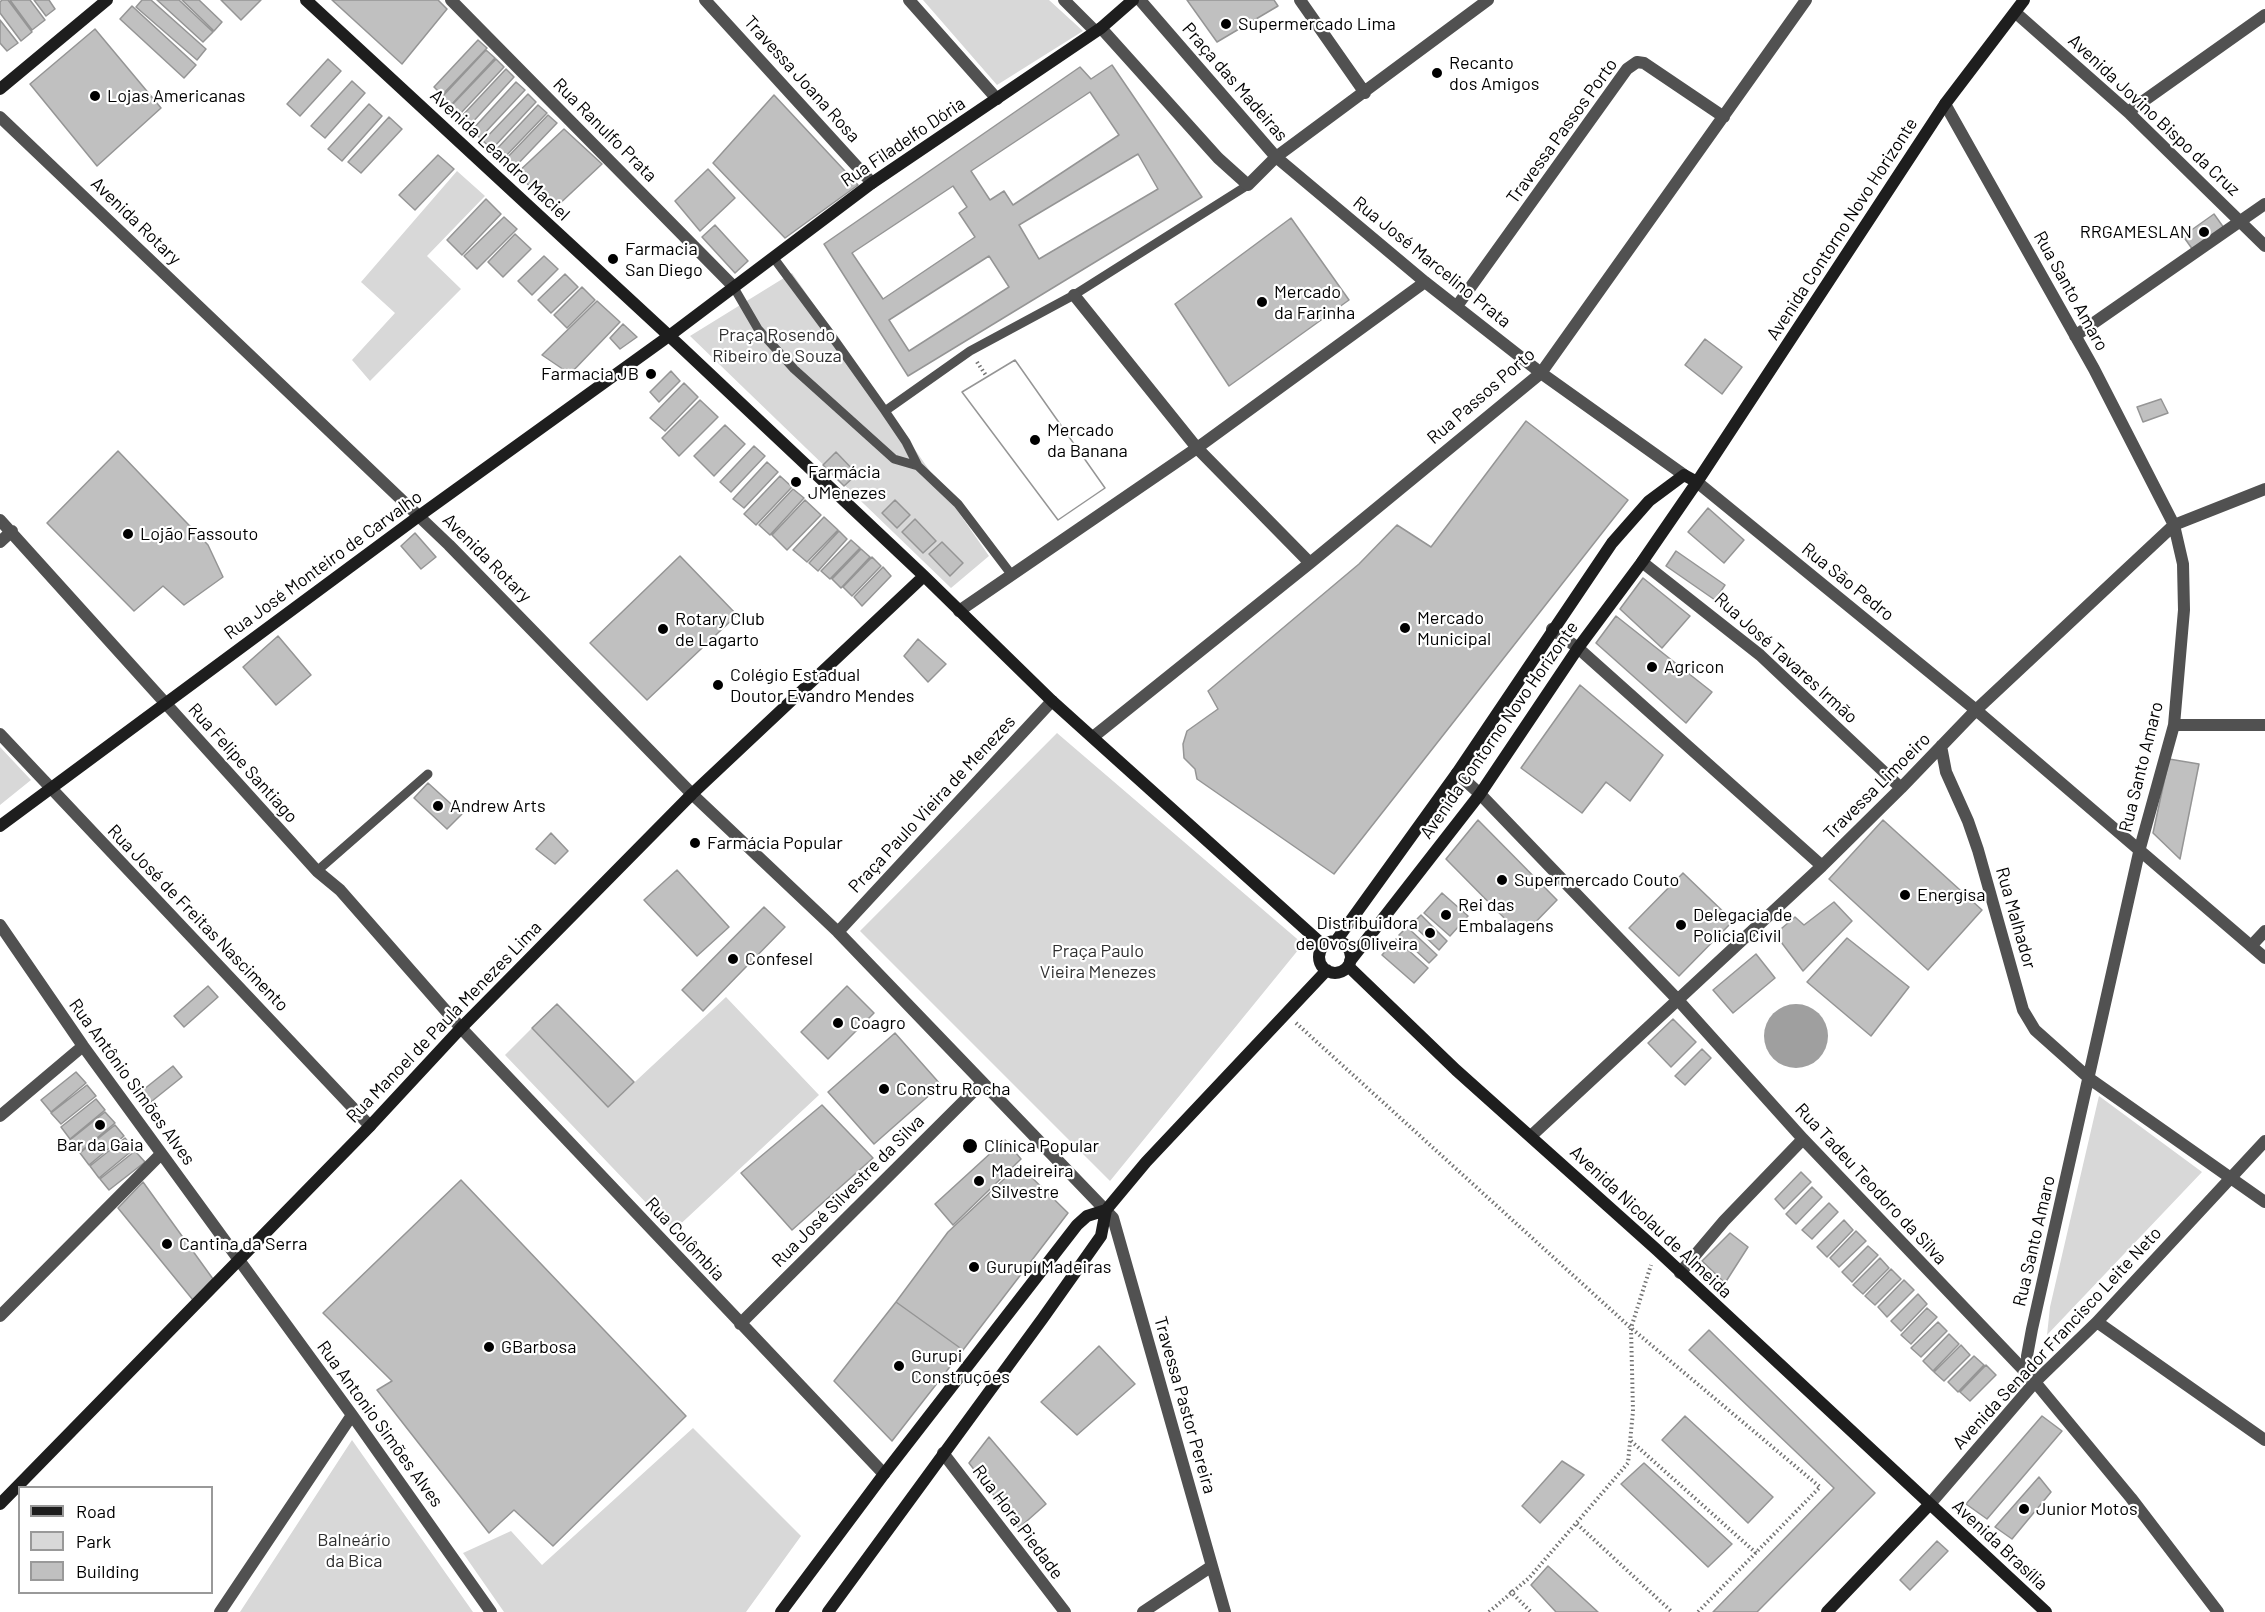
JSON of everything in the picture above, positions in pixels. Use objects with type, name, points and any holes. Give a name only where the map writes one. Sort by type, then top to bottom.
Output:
[{"type":"main road","points":[[0,89],[107,0]]},
{"type":"main road","name":"Avenida Leandro Maciel","points":[[306,0],[669,336]]},
{"type":"main road","name":"Rua Filadelfo Dória","points":[[733,286],[872,183],[1098,29],[1133,0]]},
{"type":"main road","name":"Avenida Contorno Novo Horizonte","points":[[1349,964],[1480,794],[1578,648],[1642,562],[1697,482],[1946,104],[2024,0]]},
{"type":"main road","points":[[733,286],[669,336],[924,576],[1052,701],[1324,946]]},
{"type":"main road","name":"Rua José Monteiro de Carvalho","points":[[0,826],[419,516],[669,336]]},
{"type":"main road","points":[[1684,475],[1697,482]]},
{"type":"main road","name":"Avenida Contorno Novo Horizonte","points":[[1336,941],[1456,773],[1612,543],[1649,501],[1684,475]]},
{"type":"main road","name":"Rua Manoel de Paula Menezes Lima","points":[[0,1504],[370,1126],[461,1028],[692,794],[924,576]]},
{"type":"main road","points":[[1336,941],[1348,948],[1349,964],[1339,972],[1327,970],[1319,959],[1324,946],[1336,941]]},
{"type":"main road","name":"Avenida Nicolau de Almeida","points":[[1349,964],[1456,1070],[1657,1250],[1930,1504]]},
{"type":"main road","points":[[828,1612],[1101,1236],[1106,1210],[1146,1162],[1327,970]]},
{"type":"main road","points":[[781,1612],[884,1474],[1077,1225],[1087,1216],[1106,1210]]},
{"type":"main road","name":"Avenida Senador Francisco Leite Neto","points":[[1827,1612],[1930,1504]]},
{"type":"main road","name":"Avenida Brasília","points":[[1930,1504],[2046,1612]]},
{"type":"street","name":"Rua Ranulfo Prata","points":[[451,0],[733,286]]},
{"type":"street","name":"Travessa Joana Rosa","points":[[705,0],[872,183]]},
{"type":"street","points":[[909,0],[997,99]]},
{"type":"street","points":[[1064,0],[1098,29],[1218,158],[1248,185]]},
{"type":"street","name":"Praça das Madeiras","points":[[1140,0],[1276,157],[1248,185]]},
{"type":"street","points":[[1276,157],[1488,0]]},
{"type":"street","name":"Rua Passos Porto","points":[[1093,737],[1541,373],[1806,0]]},
{"type":"street","points":[[1302,1],[1365,93]]},
{"type":"street","name":"Avenida Jovino Bispo da Cruz","points":[[2016,13],[2128,112],[2265,246]]},
{"type":"street","points":[[2128,112],[2265,15]]},
{"type":"street","name":"Travessa Passos Porto","points":[[1457,306],[1627,69],[1637,62],[1644,63],[1724,117]]},
{"type":"street","name":"Rua Santo Amaro","points":[[1946,104],[2094,369],[2174,525],[2183,564],[2184,610],[2174,725],[2140,848],[2032,1329],[2027,1356],[2032,1379]]},
{"type":"street","name":"Avenida Rotary","points":[[0,117],[419,516],[692,794],[838,932]]},
{"type":"street","name":"Rua José Marcelino Prata","points":[[1276,157],[1425,282],[1541,373],[1684,475]]},
{"type":"street","points":[[2075,336],[2265,204]]},
{"type":"street","points":[[959,610],[1197,448],[1425,282]]},
{"type":"street","points":[[1074,296],[1197,448],[1310,563]]},
{"type":"street","name":"Rua São Pedro","points":[[1697,482],[1976,710],[2140,848],[2265,958]]},
{"type":"street","name":"Travessa Limoeiro","points":[[1531,1136],[1822,866],[1976,710],[2174,525],[2265,489]]},
{"type":"street","name":"Rua Felipe Santiago","points":[[0,520],[317,871],[349,899],[461,1028]]},
{"type":"street","points":[[0,542],[12,531]]},
{"type":"street","name":"Rua José Tavares Irmão","points":[[1642,562],[1760,655],[1901,788]]},
{"type":"street","points":[[1552,629],[1578,648],[1822,866]]},
{"type":"street","name":"Praça Paulo Vieira de Menezes","points":[[838,932],[1052,701]]},
{"type":"street","points":[[2174,725],[2265,725]]},
{"type":"street","name":"Rua José de Freitas Nascimento","points":[[0,734],[370,1126]]},
{"type":"street","name":"Rua Malhador","points":[[1941,746],[1946,772],[1978,850],[2023,1010],[2035,1030],[2090,1078],[2265,1202]]},
{"type":"street","name":"Rua Tadeu Teodoro da Silva","points":[[1456,773],[1480,794],[1678,1000],[1803,1139],[2032,1379],[2131,1498],[2218,1612]]},
{"type":"street","name":"Rua Antônio Simões Alves","points":[[0,925],[82,1046],[238,1259]]},
{"type":"street","points":[[2251,945],[2265,931]]},
{"type":"street","points":[[838,932],[1106,1210]]},
{"type":"street","name":"Rua Colômbia","points":[[461,1028],[884,1474]]},
{"type":"street","points":[[0,1116],[82,1046]]},
{"type":"street","name":"Rua José Silvestre da Silva","points":[[740,1324],[982,1083]]},
{"type":"street","points":[[1680,1273],[1724,1221],[1803,1139]]},
{"type":"street","name":"Avenida Senador Francisco Leite Neto","points":[[1930,1504],[2032,1379],[2097,1322],[2265,1141]]},
{"type":"street","points":[[0,1316],[162,1154]]},
{"type":"street","name":"Travessa Pastor Pereira","points":[[1106,1210],[1113,1218],[1226,1612]]},
{"type":"street","name":"Rua Antonio Simões Alves","points":[[238,1259],[491,1612]]},
{"type":"street","points":[[2097,1322],[2265,1440]]},
{"type":"street","points":[[220,1612],[352,1415]]},
{"type":"street","name":"Rua Hora Piedade","points":[[943,1453],[1065,1612]]},
{"type":"street","points":[[1143,1612],[1212,1566]]},
{"type":"lane","points":[[885,411],[970,351],[1074,296],[1248,185]]},
{"type":"lane","points":[[773,257],[885,411],[906,442],[918,466],[958,504],[1011,573]]},
{"type":"lane","points":[[733,286],[758,329],[794,369],[894,459],[918,466]]},
{"type":"lane","points":[[317,871],[428,774]]},
{"type":"path","points":[[1291,1019],[1631,1328],[1820,1487],[1698,1612]]},
{"type":"path","points":[[1489,1612],[1510,1591],[1529,1578],[1628,1463],[1633,1411],[1631,1328],[1657,1250]]},
{"type":"path","points":[[1630,1441],[1756,1552]]},
{"type":"path","points":[[1577,1524],[1672,1612]]},
{"type":"path","points":[[1510,1591],[1532,1612]]},
{"type":"green space","points":[[923,0],[1049,0],[1083,31],[997,85]]},
{"type":"green space","points":[[457,171],[485,196],[427,256],[461,289],[370,381],[352,360],[395,313],[361,282]]},
{"type":"green space","name":"Praça Rosendo Ribeiro de Souza","points":[[792,273],[989,556],[951,588],[690,336]]},
{"type":"green space","name":"Praça Paulo Vieira Menezes","points":[[1057,733],[1303,944],[1110,1181],[860,931]]},
{"type":"green space","points":[[0,747],[31,780],[0,805]]},
{"type":"green space","points":[[726,997],[819,1095],[673,1231],[505,1055],[532,1028],[608,1107]]},
{"type":"green space","points":[[2099,1096],[2202,1172],[2047,1335],[2050,1307]]},
{"type":"green space","points":[[693,1428],[801,1536],[746,1612],[504,1612],[463,1553],[511,1531],[542,1565]]},
{"type":"green space","name":"Balneário da Bica","points":[[352,1440],[473,1612],[240,1612]]},
{"type":"shaded area","points":[[1790,1004],[1802,1004],[1819,1013],[1826,1024],[1828,1036],[1826,1048],[1819,1059],[1802,1068],[1790,1068],[1778,1063],[1769,1054],[1764,1042],[1764,1030],[1769,1018],[1778,1009]]},
{"type":"building","points":[[2,0],[8,0],[32,32],[21,41],[0,13]]},
{"type":"building","points":[[10,0],[30,0],[45,20],[32,30]]},
{"type":"building","points":[[34,0],[49,0],[55,9],[46,16]]},
{"type":"building","points":[[142,0],[151,0],[206,49],[197,60],[136,7]]},
{"type":"building","points":[[157,0],[179,0],[213,32],[203,42]]},
{"type":"building","points":[[182,0],[199,0],[222,22],[214,31]]},
{"type":"building","points":[[221,0],[261,0],[241,20]]},
{"type":"building","points":[[332,0],[438,0],[447,9],[402,64]]},
{"type":"building","name":"Supermercado Lima","points":[[1187,0],[1274,0],[1278,6],[1217,42]]},
{"type":"building","points":[[132,6],[196,65],[184,78],[120,19]]},
{"type":"building","points":[[0,20],[18,43],[7,51],[0,43]]},
{"type":"building","name":"Lojas Americanas","points":[[95,29],[161,108],[97,166],[30,84]]},
{"type":"building","points":[[478,40],[487,48],[442,95],[434,87]]},
{"type":"building","points":[[486,50],[495,58],[451,105],[442,97]]},
{"type":"building","points":[[328,59],[341,71],[300,116],[287,104]]},
{"type":"building","points":[[496,59],[504,67],[460,114],[451,106]]},
{"type":"building","points":[[1112,65],[1202,197],[908,376],[824,244],[1080,67],[1091,79]],"holes":[[[1090,92],[1119,135],[1013,205],[1004,191],[990,200],[971,171]],[[1138,154],[1158,189],[1039,259],[1019,225]],[[953,186],[967,207],[959,213],[975,237],[883,299],[852,253]],[[989,256],[1009,287],[909,351],[889,320]]]},
{"type":"building","points":[[506,69],[514,77],[470,125],[461,117]]},
{"type":"building","points":[[352,81],[365,93],[325,138],[311,126]]},
{"type":"building","points":[[516,82],[525,90],[480,138],[472,130]]},
{"type":"building","points":[[528,94],[536,102],[492,149],[483,141]]},
{"type":"building","points":[[774,95],[858,185],[785,238],[713,163]]},
{"type":"building","points":[[369,104],[382,116],[342,161],[328,149]]},
{"type":"building","points":[[538,105],[547,113],[502,160],[493,153]]},
{"type":"building","points":[[548,115],[557,123],[512,170],[503,162]]},
{"type":"building","points":[[389,117],[402,129],[361,173],[348,162]]},
{"type":"building","points":[[564,129],[602,164],[555,208],[516,174]]},
{"type":"building","points":[[438,155],[454,169],[415,210],[399,195]]},
{"type":"building","points":[[708,169],[735,198],[700,231],[675,201]]},
{"type":"building","points":[[486,199],[501,214],[462,255],[447,240]]},
{"type":"building","name":"RRGAMESLAN","points":[[2214,214],[2224,228],[2193,250],[2183,236]]},
{"type":"building","points":[[504,217],[517,229],[477,269],[464,256]]},
{"type":"building","name":"Mercado da Farinha","points":[[1291,218],[1349,300],[1229,386],[1175,304]]},
{"type":"building","points":[[715,225],[748,261],[735,273],[702,237]]},
{"type":"building","points":[[515,234],[531,249],[503,277],[488,262]]},
{"type":"building","points":[[544,256],[558,269],[532,295],[518,281]]},
{"type":"building","points":[[565,274],[578,287],[551,313],[538,300]]},
{"type":"building","points":[[582,287],[595,300],[567,328],[554,315]]},
{"type":"building","points":[[597,301],[620,322],[570,374],[542,355]]},
{"type":"building","points":[[623,324],[637,337],[620,349],[610,338]]},
{"type":"building","points":[[1705,339],[1742,367],[1722,394],[1685,365]]},
{"type":"building","name":"Mercado da Banana","points":[[1015,360],[1105,488],[1058,520],[962,392]]},
{"type":"building","name":"Mercado da Banana","points":[[1015,360],[1105,488],[1058,520],[962,392]]},
{"type":"building","points":[[671,371],[680,381],[659,402],[650,392]]},
{"type":"building","points":[[684,383],[698,397],[665,431],[650,418]]},
{"type":"building","points":[[2161,399],[2168,413],[2143,422],[2137,407]]},
{"type":"building","points":[[700,400],[718,417],[679,456],[662,438]]},
{"type":"building","name":"Mercado Municipal","points":[[1526,421],[1628,500],[1334,874],[1197,779],[1195,769],[1184,758],[1183,744],[1187,731],[1218,709],[1208,691],[1359,564],[1397,525],[1431,547]]},
{"type":"building","points":[[725,425],[745,444],[714,476],[694,456]]},
{"type":"building","points":[[754,446],[765,456],[731,492],[720,482]]},
{"type":"building","name":"Lojão Fassouto","points":[[118,451],[208,545],[223,577],[184,605],[163,586],[134,611],[47,523]]},
{"type":"building","points":[[836,452],[857,474],[844,486],[823,465]]},
{"type":"building","points":[[767,462],[778,472],[744,508],[733,499]]},
{"type":"building","points":[[780,476],[792,487],[756,525],[744,514]]},
{"type":"building","points":[[793,489],[804,498],[770,535],[759,525]]},
{"type":"building","points":[[805,500],[821,515],[787,550],[772,535]]},
{"type":"building","points":[[895,500],[910,515],[897,528],[882,513]]},
{"type":"building","points":[[1708,508],[1744,540],[1724,563],[1688,532]]},
{"type":"building","points":[[824,517],[838,530],[807,562],[793,550]]},
{"type":"building","points":[[915,519],[936,541],[923,553],[902,532]]},
{"type":"building","points":[[839,531],[847,539],[818,571],[809,563]]},
{"type":"building","points":[[415,533],[436,557],[421,569],[401,546]]},
{"type":"building","points":[[851,540],[860,548],[830,579],[821,571]]},
{"type":"building","points":[[942,542],[963,563],[950,576],[929,554]]},
{"type":"building","points":[[861,549],[870,557],[841,588],[832,579]]},
{"type":"building","points":[[1676,551],[1725,585],[1715,600],[1666,566]]},
{"type":"building","name":"Rotary Club de Lagarto","points":[[680,556],[737,615],[647,700],[590,643]]},
{"type":"building","points":[[872,557],[881,566],[852,596],[843,587]]},
{"type":"building","points":[[883,567],[891,576],[862,606],[854,597]]},
{"type":"building","points":[[1643,578],[1690,616],[1662,648],[1620,609]]},
{"type":"building","name":"Agricon","points":[[1616,616],[1712,692],[1686,723],[1596,643]]},
{"type":"building","points":[[278,636],[311,675],[276,705],[243,667]]},
{"type":"building","points":[[918,639],[946,664],[928,682],[904,656]]},
{"type":"building","points":[[1580,685],[1663,755],[1630,801],[1606,782],[1582,813],[1521,768]]},
{"type":"building","points":[[2169,759],[2199,764],[2180,859],[2153,833]]},
{"type":"building","name":"Andrew Arts","points":[[428,783],[462,814],[447,829],[414,798]]},
{"type":"building","name":"Supermercado Couto","points":[[1478,820],[1557,900],[1522,936],[1446,859]]},
{"type":"building","name":"Energisa","points":[[1883,820],[1982,910],[1928,970],[1829,879]]},
{"type":"building","points":[[551,833],[568,851],[555,864],[536,849]]},
{"type":"building","points":[[677,870],[729,927],[697,956],[644,900]]},
{"type":"building","name":"Delegacia de Policia Civil","points":[[1683,873],[1733,921],[1679,976],[1629,928]]},
{"type":"building","name":"Rei das Embalagens","points":[[1442,893],[1468,916],[1450,936],[1424,913]]},
{"type":"building","points":[[1834,902],[1852,921],[1803,971],[1775,934],[1795,917],[1804,925]]},
{"type":"building","name":"Confesel","points":[[764,907],[785,927],[703,1011],[682,990]]},
{"type":"building","name":"Distribuidora de Ovos Oliveira","points":[[1421,915],[1447,941],[1439,950],[1412,924]]},
{"type":"building","points":[[1407,927],[1437,955],[1429,963],[1399,935]]},
{"type":"building","points":[[1847,938],[1909,987],[1871,1036],[1807,982]]},
{"type":"building","points":[[1396,939],[1428,968],[1414,983],[1382,955]]},
{"type":"building","points":[[1756,954],[1775,978],[1733,1013],[1713,990]]},
{"type":"building","points":[[208,986],[218,997],[184,1027],[174,1016]]},
{"type":"building","name":"Coagro","points":[[847,986],[874,1013],[828,1059],[801,1032]]},
{"type":"building","points":[[557,1004],[634,1082],[608,1107],[532,1028]]},
{"type":"building","points":[[1673,1019],[1696,1042],[1671,1067],[1648,1043]]},
{"type":"building","name":"Constru Rocha","points":[[895,1033],[941,1085],[874,1144],[828,1092]]},
{"type":"building","points":[[1702,1049],[1711,1058],[1685,1085],[1675,1076]]},
{"type":"building","points":[[173,1066],[182,1077],[147,1105],[138,1094]]},
{"type":"building","points":[[76,1072],[86,1083],[51,1112],[41,1100]]},
{"type":"building","points":[[87,1085],[96,1096],[61,1124],[51,1113]]},
{"type":"building","points":[[96,1099],[105,1110],[70,1139],[61,1127]]},
{"type":"building","points":[[822,1105],[873,1158],[792,1230],[741,1173]]},
{"type":"building","points":[[105,1112],[115,1123],[80,1152],[70,1140]]},
{"type":"building","points":[[115,1125],[124,1136],[89,1165],[80,1153]]},
{"type":"building","points":[[125,1138],[134,1149],[99,1178],[90,1166]]},
{"type":"building","name":"Madeireira Silvestre","points":[[1005,1140],[1021,1159],[953,1225],[935,1204]]},
{"type":"building","points":[[135,1151],[145,1162],[109,1190],[100,1179]]},
{"type":"building","name":"Gurupi Madeiras","points":[[1019,1165],[1068,1213],[963,1350],[896,1302],[948,1232]]},
{"type":"building","points":[[1801,1172],[1811,1182],[1784,1209],[1775,1199]]},
{"type":"building","name":"GBarbosa","points":[[461,1180],[686,1416],[553,1546],[514,1510],[489,1533],[377,1390],[392,1381],[323,1313]]},
{"type":"building","name":"Cantina da Serra","points":[[143,1182],[213,1279],[193,1300],[118,1208]]},
{"type":"building","points":[[1812,1187],[1822,1197],[1796,1224],[1786,1214]]},
{"type":"building","points":[[1829,1203],[1838,1212],[1812,1239],[1802,1230]]},
{"type":"building","points":[[1844,1220],[1853,1230],[1827,1257],[1817,1247]]},
{"type":"building","points":[[1856,1231],[1866,1241],[1839,1267],[1830,1258]]},
{"type":"building","points":[[1730,1233],[1748,1247],[1725,1283],[1702,1261]]},
{"type":"building","points":[[1868,1246],[1878,1255],[1852,1282],[1842,1272]]},
{"type":"building","points":[[1880,1258],[1889,1268],[1863,1294],[1853,1285]]},
{"type":"building","points":[[1891,1269],[1901,1279],[1875,1305],[1865,1296]]},
{"type":"building","points":[[1904,1280],[1914,1290],[1887,1317],[1878,1307]]},
{"type":"building","points":[[1918,1294],[1927,1304],[1901,1331],[1891,1321]]},
{"type":"building","name":"Gurupi Construções","points":[[896,1302],[963,1350],[892,1441],[834,1381]]},
{"type":"building","points":[[1927,1308],[1937,1317],[1911,1344],[1901,1335]]},
{"type":"building","points":[[1938,1322],[1947,1331],[1921,1357],[1911,1348]]},
{"type":"building","points":[[1709,1330],[1875,1493],[1757,1612],[1713,1612],[1834,1488],[1689,1350]]},
{"type":"building","points":[[1949,1334],[1959,1344],[1933,1371],[1923,1361]]},
{"type":"building","points":[[1961,1345],[1970,1355],[1944,1381],[1934,1372]]},
{"type":"building","points":[[1099,1346],[1135,1384],[1077,1435],[1041,1402]]},
{"type":"building","points":[[1974,1356],[1984,1365],[1958,1392],[1948,1382]]},
{"type":"building","points":[[1986,1365],[1996,1375],[1970,1401],[1960,1392]]},
{"type":"building","points":[[1685,1416],[1773,1497],[1748,1523],[1662,1440]]},
{"type":"building","points":[[2042,1416],[2062,1431],[1987,1519],[1966,1504]]},
{"type":"building","points":[[989,1437],[1046,1504],[1019,1528],[969,1463]]},
{"type":"building","points":[[1562,1461],[1584,1475],[1540,1523],[1522,1506]]},
{"type":"building","points":[[1644,1463],[1732,1544],[1708,1567],[1621,1484]]},
{"type":"building","name":"Junior Motos","points":[[2039,1477],[2051,1492],[2012,1539],[1995,1527]]},
{"type":"building","points":[[1937,1541],[1948,1551],[1910,1590],[1900,1580]]},
{"type":"building","points":[[1548,1566],[1598,1612],[1556,1612],[1531,1585]]},
{"type":"place","name":"Supermercado Lima","points":[[1226,24]]},
{"type":"place","name":"Recanto dos Amigos","points":[[1437,73]]},
{"type":"place","name":"Lojas Americanas","points":[[95,96]]},
{"type":"place","name":"RRGAMESLAN","points":[[2204,232]]},
{"type":"place","name":"Farmacia San Diego","points":[[613,259]]},
{"type":"place","name":"Mercado da Farinha","points":[[1262,302]]},
{"type":"place","name":"Farmacia JB","points":[[651,374]]},
{"type":"place","name":"Mercado da Banana","points":[[1035,440]]},
{"type":"place","name":"Farmácia JMenezes","points":[[796,482]]},
{"type":"place","name":"Lojão Fassouto","points":[[128,534]]},
{"type":"place","name":"Mercado Municipal","points":[[1405,628]]},
{"type":"place","name":"Rotary Club de Lagarto","points":[[663,629]]},
{"type":"place","name":"Agricon","points":[[1652,667]]},
{"type":"place","name":"Colégio Estadual Doutor Evandro Mendes","points":[[718,685]]},
{"type":"place","name":"Andrew Arts","points":[[438,806]]},
{"type":"place","name":"Farmácia Popular","points":[[695,843]]},
{"type":"place","name":"Supermercado Couto","points":[[1502,880]]},
{"type":"place","name":"Energisa","points":[[1905,895]]},
{"type":"place","name":"Rei das Embalagens","points":[[1446,915]]},
{"type":"place","name":"Delegacia de Policia Civil","points":[[1681,925]]},
{"type":"place","name":"Distribuidora de Ovos Oliveira","points":[[1430,933]]},
{"type":"place","name":"Confesel","points":[[733,959]]},
{"type":"place","name":"Coagro","points":[[838,1023]]},
{"type":"place","name":"Constru Rocha","points":[[884,1089]]},
{"type":"place","name":"Bar da Gaia","points":[[100,1125]]},
{"type":"place","name":"Clínica Popular","points":[[970,1146]]},
{"type":"place","name":"Madeireira Silvestre","points":[[979,1181]]},
{"type":"place","name":"Cantina da Serra","points":[[167,1244]]},
{"type":"place","name":"Gurupi Madeiras","points":[[974,1267]]},
{"type":"place","name":"GBarbosa","points":[[489,1347]]},
{"type":"place","name":"Gurupi Construções","points":[[899,1366]]},
{"type":"place","name":"Junior Motos","points":[[2024,1509]]}]
